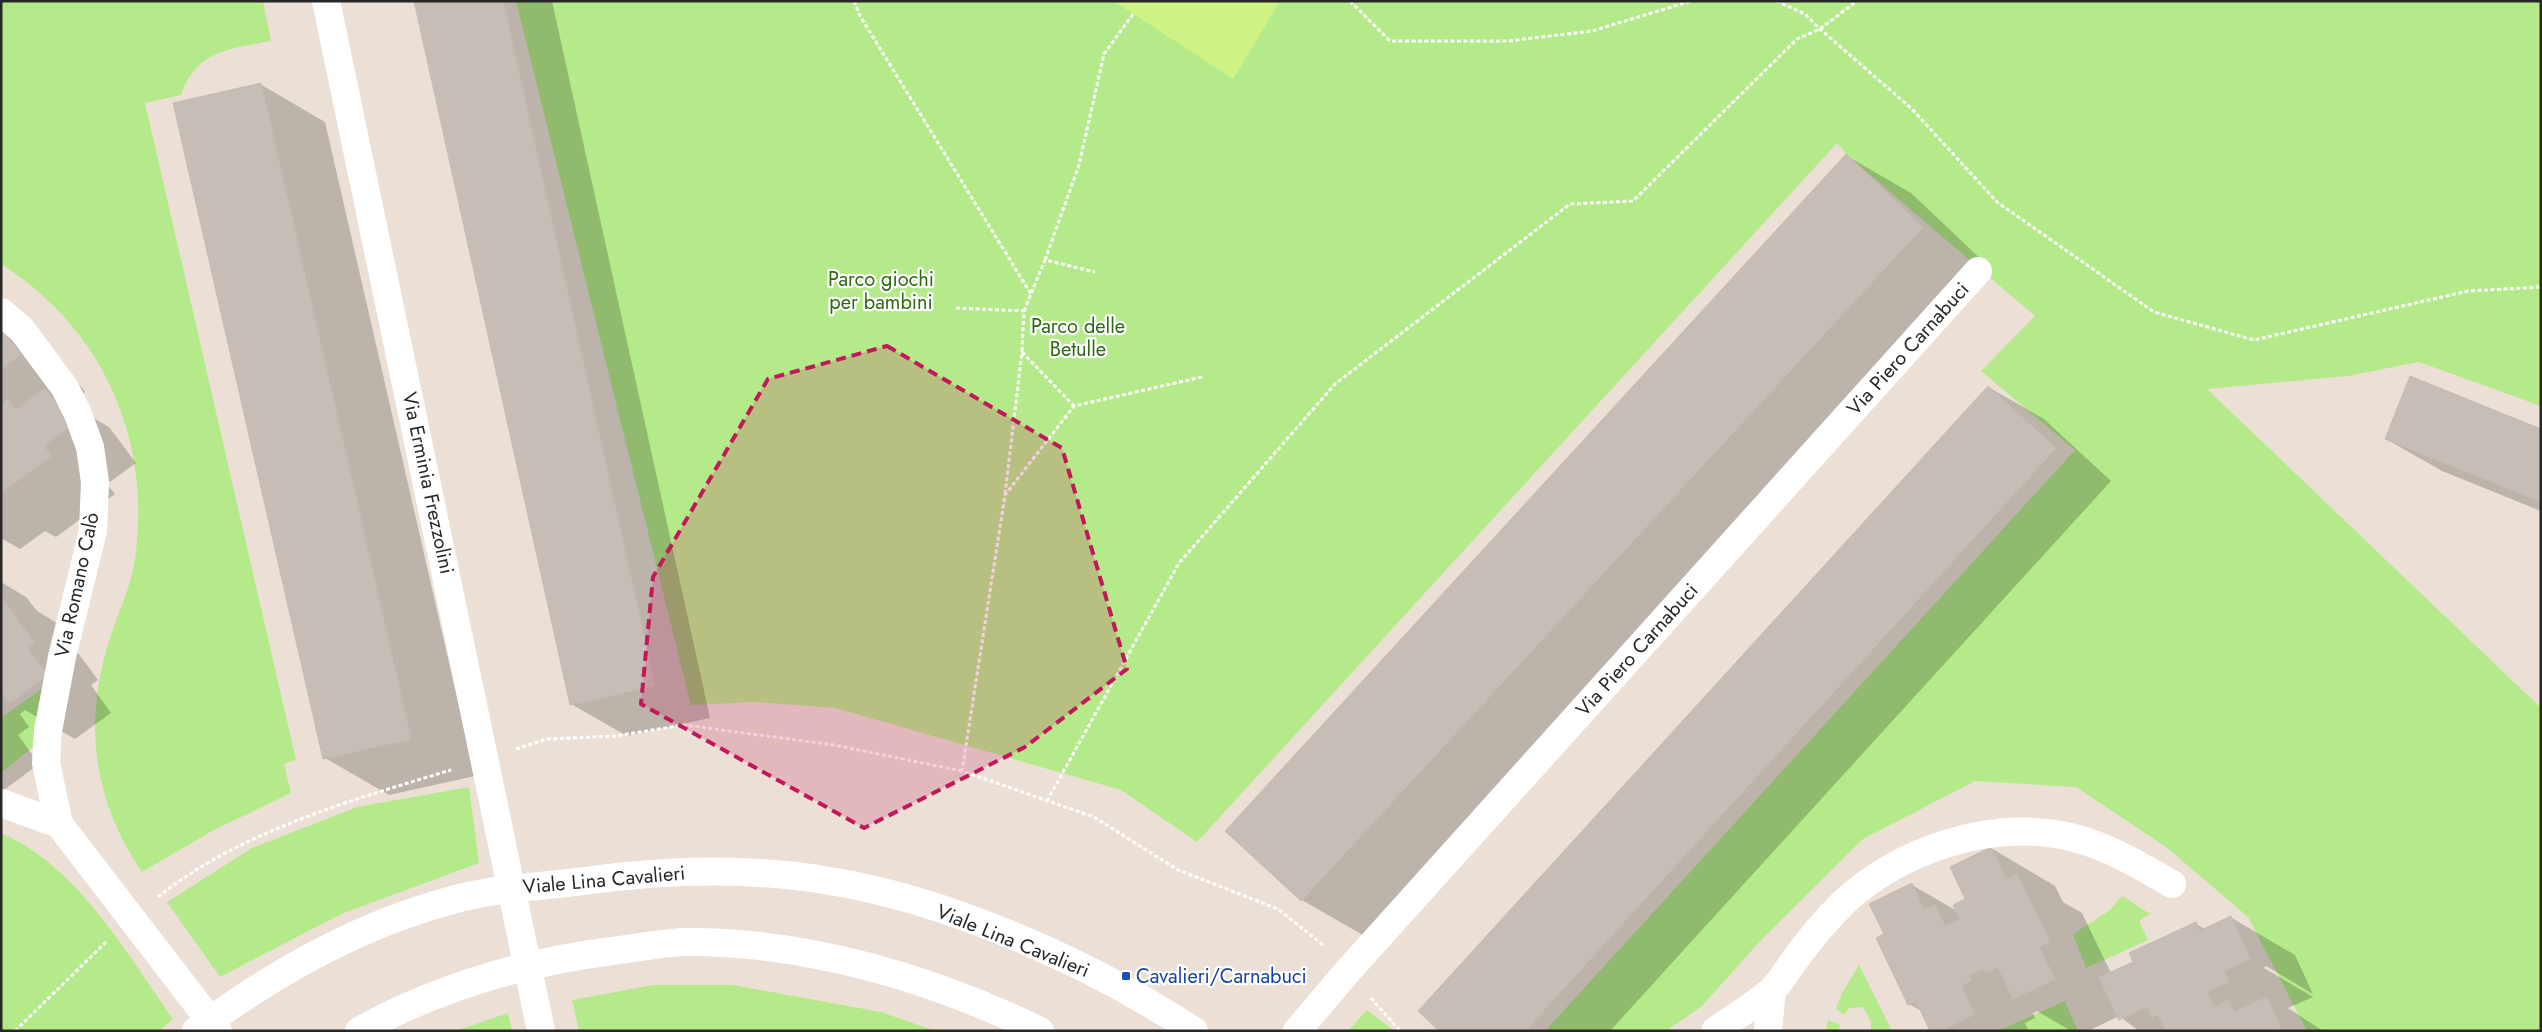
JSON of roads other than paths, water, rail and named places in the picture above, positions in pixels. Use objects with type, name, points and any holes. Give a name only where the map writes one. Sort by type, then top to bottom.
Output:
[{"type":"street","name":"Via Erminia Frezzolini","points":[[326,1],[541,1031]]},
{"type":"street","name":"Via Piero Carnabuci","points":[[1297,1031],[1347,972],[1978,271]]},
{"type":"street","name":"Via Romano Calò","points":[[1,312],[22,330],[65,388],[78,414],[90,447],[95,482],[93,531],[62,657],[48,731],[46,763],[59,824],[208,1027]]},
{"type":"street","points":[[1,803],[59,824]]},
{"type":"street","points":[[1715,1031],[1772,990],[1811,937],[1860,888],[1902,862],[1967,839],[2011,832],[2062,835],[2099,846],[2172,884]]},
{"type":"street","name":"Viale Lina Cavalieri","points":[[208,1027],[253,990],[295,965],[387,922],[452,900],[511,889],[624,874],[684,871],[750,872],[824,880],[894,895],[973,922],[1052,953],[1130,992],[1194,1031]]},
{"type":"street","points":[[359,1031],[402,1009],[440,993],[528,965],[581,955],[682,942],[730,944],[835,960],[935,988],[1040,1031]]},
{"type":"street","points":[[1768,1031],[1772,990]]},
{"type":"place","name":"Cavalieri/Carnabuci","points":[[1126,976]]},
{"type":"park label","name":"Parco giochi per bambini","points":[[881,290]]},
{"type":"park label","name":"Parco delle Betulle","points":[[1078,338]]}]
